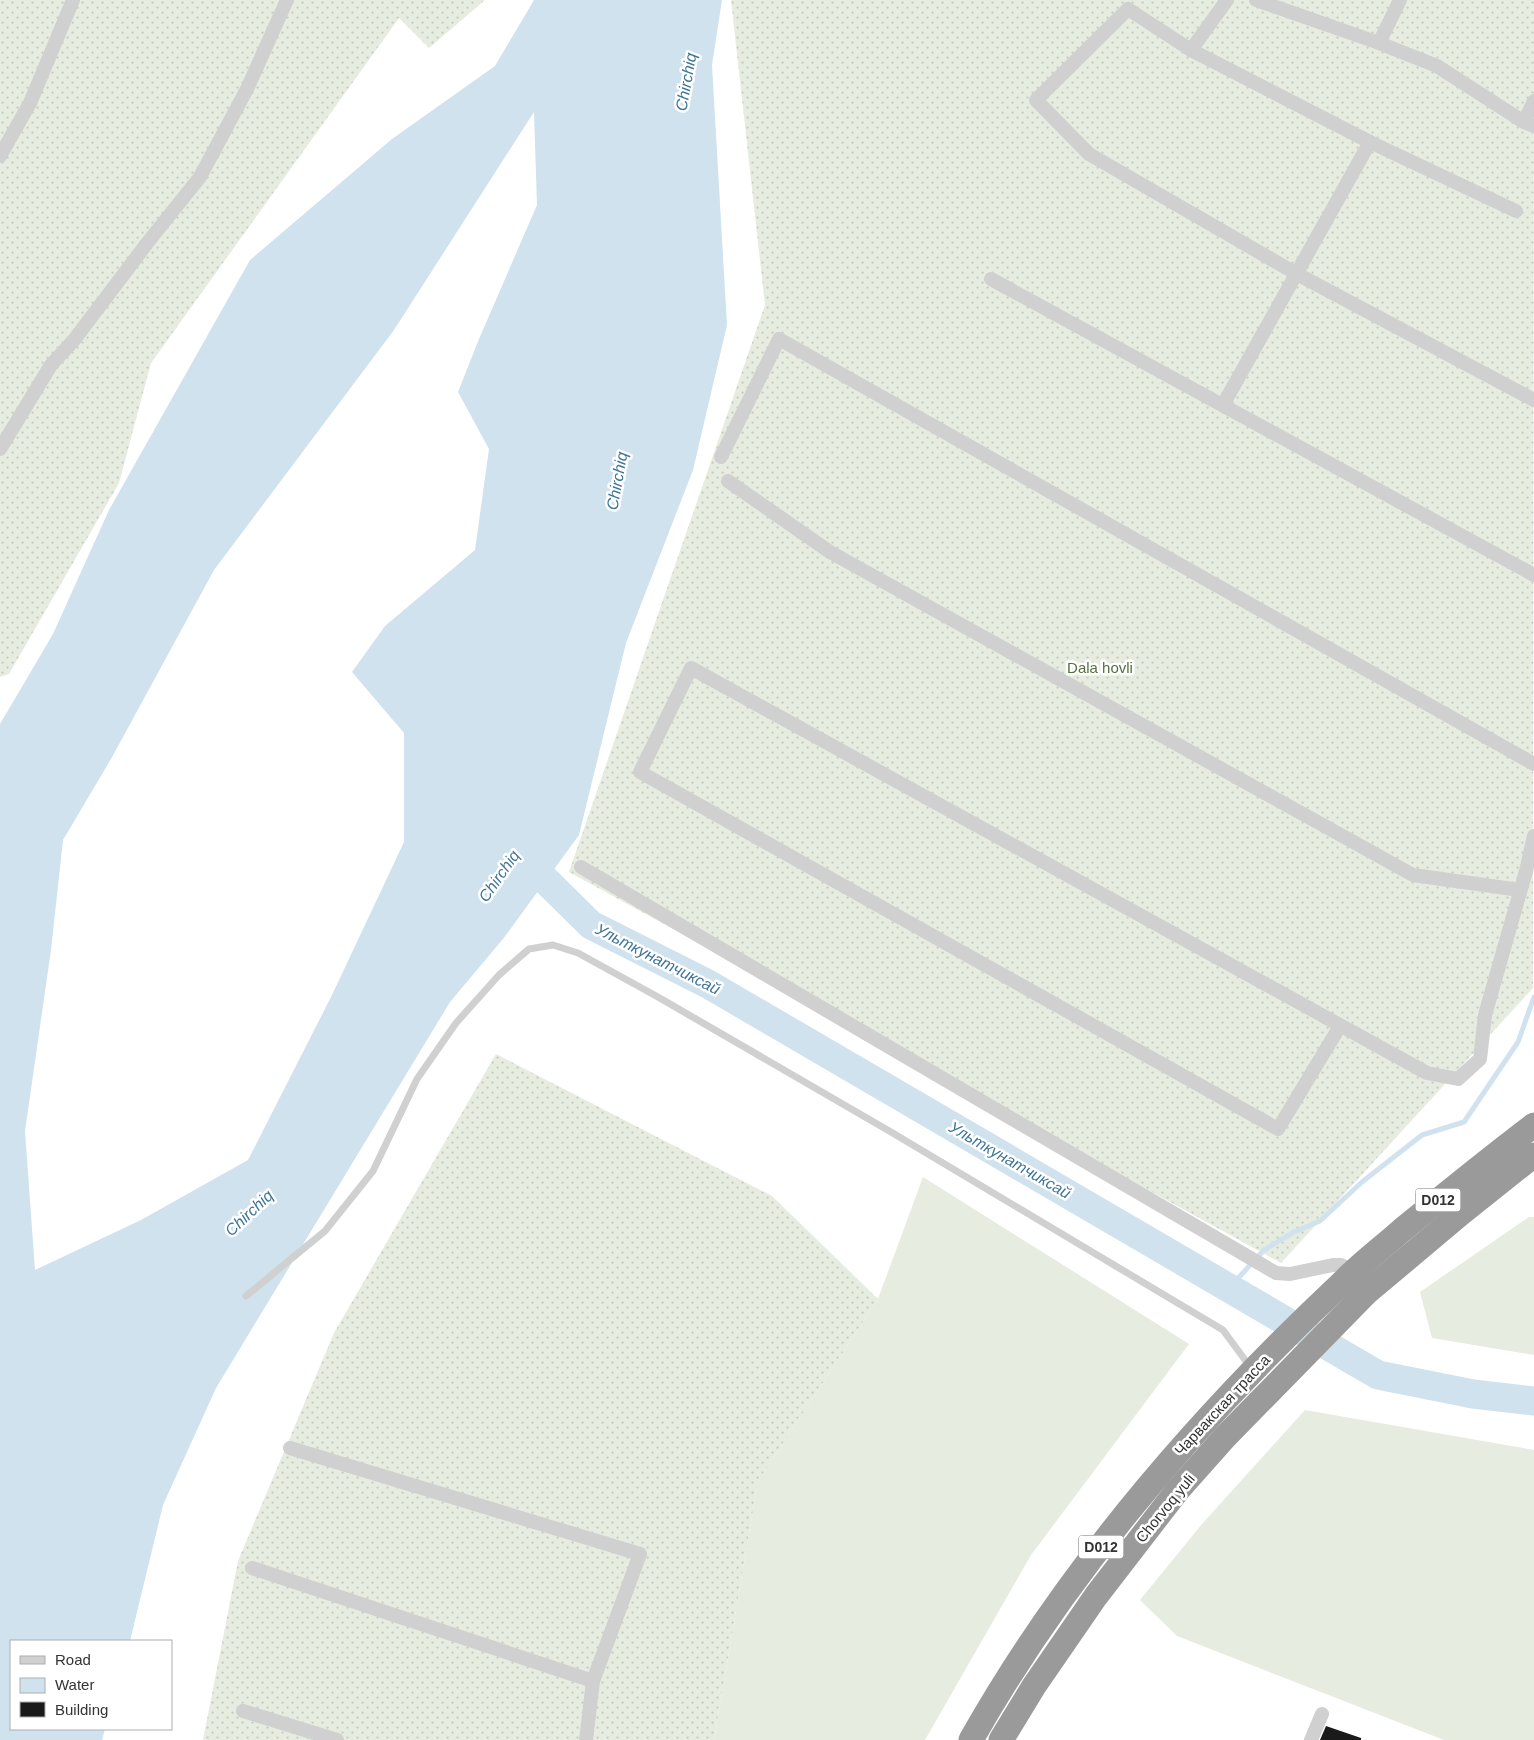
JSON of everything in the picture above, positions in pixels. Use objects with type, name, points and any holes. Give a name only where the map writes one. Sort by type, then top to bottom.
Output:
[{"type":"highway","name":"Чарвакская трасса","points":[[971,1740],[1012,1672],[1103,1544],[1159,1473],[1253,1370],[1350,1275],[1446,1194],[1534,1125]]},
{"type":"highway","name":"Чарвакская трасса","points":[[1274,1386],[1366,1293],[1534,1155]]},
{"type":"highway","name":"Chorvoq yuli","points":[[1000,1740],[1070,1632],[1122,1561],[1177,1491],[1274,1386]]},
{"type":"street","points":[[0,156],[30,103],[73,0]]},
{"type":"street","points":[[0,449],[51,365],[74,340],[200,177],[247,89],[286,0]]},
{"type":"street","points":[[1191,50],[1227,0]]},
{"type":"street","points":[[1256,0],[1379,43],[1437,66],[1529,124],[1534,101]]},
{"type":"street","points":[[1379,43],[1400,0]]},
{"type":"street","points":[[1516,211],[1370,142],[1191,50],[1128,9],[1036,100],[1089,154],[1297,274],[1534,400]]},
{"type":"street","points":[[1223,405],[1370,142]]},
{"type":"street","points":[[991,279],[1534,575]]},
{"type":"street","points":[[721,457],[779,339],[1534,764]]},
{"type":"street","points":[[728,481],[830,552],[1413,875],[1520,890]]},
{"type":"street","points":[[1340,1026],[1278,1129],[640,772],[691,668],[1426,1073],[1458,1080],[1480,1059],[1486,1015],[1520,890],[1530,874],[1534,836]]},
{"type":"street","points":[[581,867],[1276,1273],[1290,1274],[1333,1264],[1340,1265],[1350,1275]]},
{"type":"street","points":[[290,1448],[640,1554],[593,1681],[586,1740]]},
{"type":"street","points":[[252,1568],[593,1681]]},
{"type":"street","points":[[243,1710],[338,1740]]},
{"type":"street","points":[[1312,1740],[1322,1714]]},
{"type":"lane","points":[[246,1296],[325,1231],[373,1171],[417,1079],[456,1023],[498,975],[529,950],[553,945],[578,953],[658,997],[891,1132],[1223,1330],[1253,1370]]},
{"type":"green space","points":[[0,0],[485,0],[429,48],[399,18],[151,363],[119,483],[9,674],[0,677]]},
{"type":"green space","name":"Dala hovli","points":[[731,0],[1534,0],[1533,988],[1281,1263],[569,872],[765,305]]},
{"type":"green space","points":[[496,1054],[772,1196],[878,1299],[758,1481],[714,1740],[203,1740],[238,1561],[334,1333]]},
{"type":"green space","points":[[923,1177],[1189,1344],[1031,1555],[925,1740],[714,1740],[758,1481],[878,1299]]},
{"type":"green space","points":[[1529,1217],[1534,1217],[1534,1355],[1432,1338],[1420,1292]]},
{"type":"green space","points":[[1305,1410],[1534,1450],[1534,1740],[1444,1740],[1177,1636],[1140,1600],[1202,1524]]},
{"type":"water","name":"Chirchiq","points":[[534,0],[722,0],[712,65],[727,325],[693,470],[626,643],[579,835],[503,939],[450,1002],[216,1388],[163,1505],[130,1640],[10,1640],[10,1730],[105,1730],[102,1740],[0,1740],[0,724],[53,634],[109,510],[250,260],[392,139],[495,66]],"holes":[[[534,112],[537,205],[458,392],[489,449],[475,550],[385,626],[352,672],[404,733],[404,842],[332,995],[248,1160],[141,1220],[35,1270],[25,1131],[51,950],[63,840],[111,759],[214,570],[394,330]]]},
{"type":"building","points":[[1326,1726],[1361,1738],[1361,1740],[1320,1740]]},
{"type":"waterway","name":"Ульткунатчиксай","points":[[518,853],[591,925],[708,984],[1378,1375],[1473,1394],[1534,1401]]},
{"type":"waterway","points":[[1229,1288],[1264,1250],[1294,1232],[1320,1221],[1362,1182],[1422,1135],[1464,1122],[1518,1042],[1534,997]]}]
